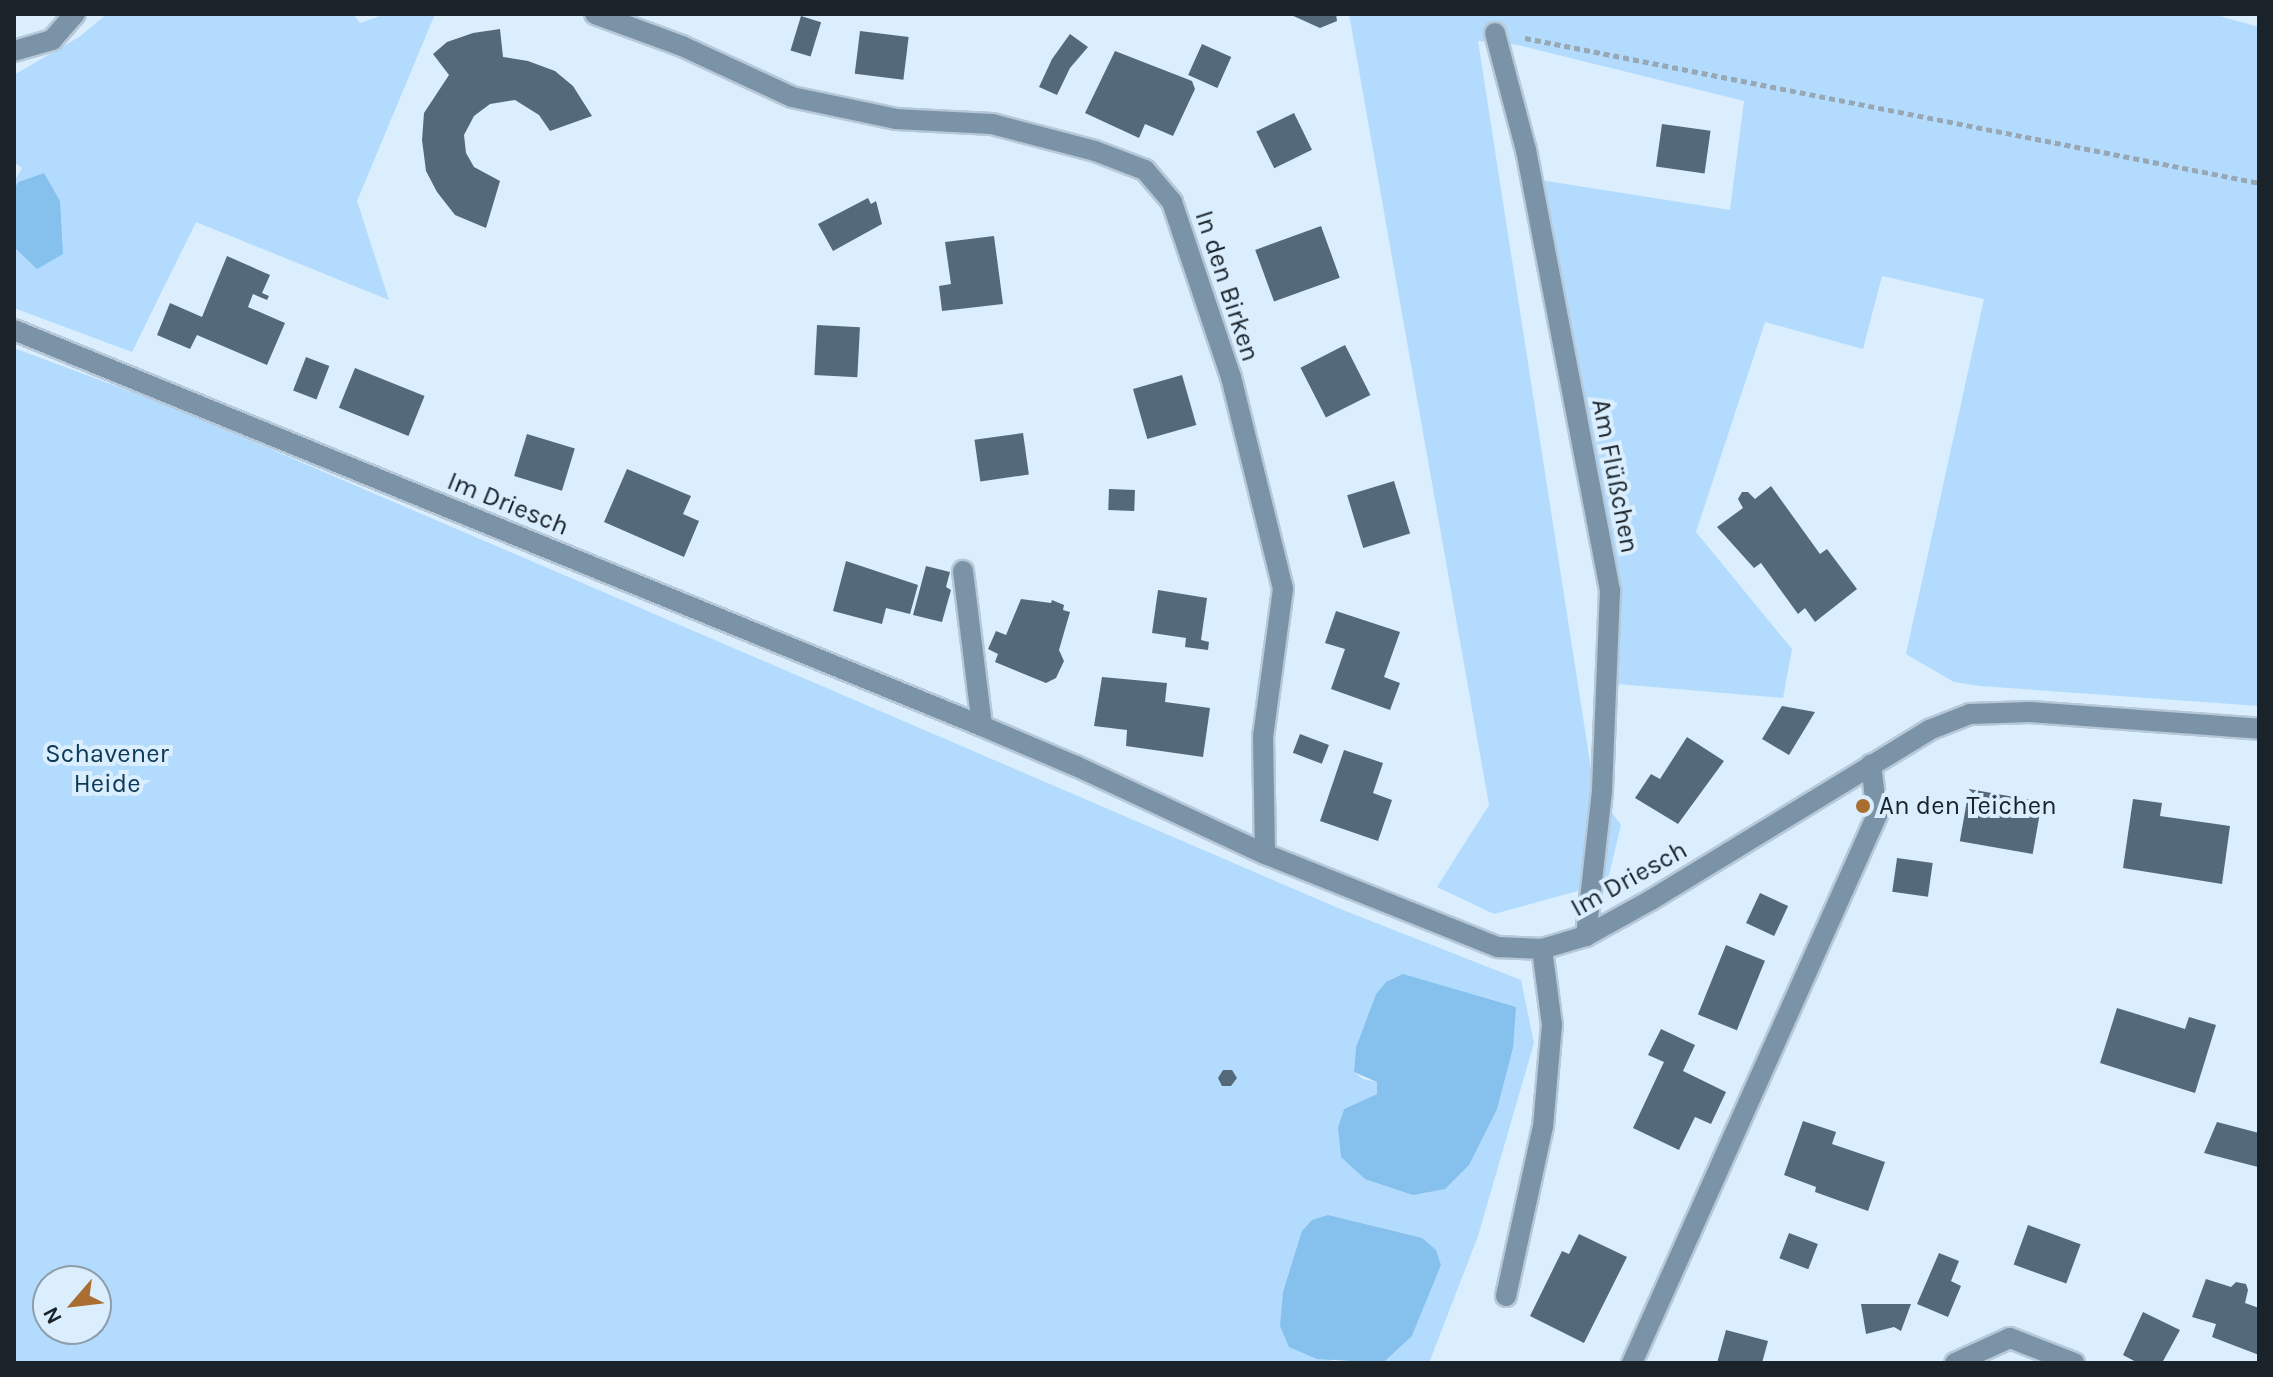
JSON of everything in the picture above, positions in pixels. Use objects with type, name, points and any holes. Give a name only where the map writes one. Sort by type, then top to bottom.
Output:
[{"type":"street","points":[[14,51],[52,40],[75,14]]},
{"type":"street","name":"In den Birken","points":[[595,14],[682,46],[792,97],[896,119],[992,124],[1095,151],[1145,170],[1172,202],[1231,377],[1283,589],[1263,736],[1265,854]]},
{"type":"street","name":"Am Flüßchen","points":[[1495,33],[1526,150],[1610,591],[1602,791],[1586,936]]},
{"type":"street","name":"Im Driesch","points":[[14,330],[982,726],[1265,854],[1498,947],[1542,949],[1586,936],[1651,900],[1929,730],[1970,714],[2030,712],[2259,729]]},
{"type":"street","points":[[963,571],[982,726]]},
{"type":"street","points":[[1632,1363],[1877,815],[1871,764]]},
{"type":"street","points":[[1506,1296],[1543,1127],[1552,1025],[1542,949]]},
{"type":"street","points":[[1955,1363],[2010,1338],[2074,1363]]},
{"type":"path","points":[[1495,33],[2259,183]]},
{"type":"green space","points":[[107,14],[353,14],[360,23],[386,14],[435,14],[357,201],[389,300],[196,222],[132,352],[14,308],[14,182],[22,168],[14,162],[14,75],[79,37]]},
{"type":"green space","points":[[1349,14],[2212,14],[2259,27],[2259,706],[1980,686],[1954,682],[1906,654],[1984,299],[1882,276],[1863,349],[1765,322],[1696,532],[1792,649],[1783,698],[1618,684],[1618,586],[1540,180],[1730,210],[1744,101],[1518,45],[1478,41],[1594,788],[1621,825],[1607,883],[1494,914],[1437,887],[1489,805]]},
{"type":"green space","name":"Schavener Heide","points":[[14,348],[175,408],[1343,910],[1521,980],[1534,1043],[1478,1236],[1429,1363],[1383,1363],[1412,1336],[1441,1265],[1331,1361],[1340,1363],[14,1363]],"holes":[[[1386,982],[1516,1007],[1338,1127],[1344,1109],[1377,1094],[1377,1082],[1363,1079],[1354,1072],[1356,1047],[1376,994]]]},
{"type":"shaded area","points":[[44,173],[60,201],[63,254],[37,269],[14,247],[14,188],[19,182]]},
{"type":"shaded area","points":[[1403,974],[1516,1007],[1513,1048],[1497,1109],[1469,1165],[1445,1189],[1413,1195],[1365,1179],[1341,1157],[1338,1127],[1344,1109],[1377,1094],[1377,1082],[1354,1072],[1356,1047],[1376,994],[1386,982]]},
{"type":"shaded area","points":[[1328,1215],[1422,1238],[1436,1250],[1441,1265],[1412,1336],[1383,1363],[1317,1359],[1289,1347],[1280,1326],[1283,1292],[1302,1231],[1312,1220]]},
{"type":"building","points":[[1289,14],[1336,14],[1337,21],[1320,28]]},
{"type":"building","points":[[801,16],[821,22],[811,57],[790,50]]},
{"type":"building","points":[[500,29],[503,57],[528,61],[555,71],[573,86],[592,116],[550,131],[539,115],[515,100],[490,104],[474,116],[464,135],[466,153],[474,167],[500,181],[486,228],[455,215],[437,192],[426,171],[422,140],[424,113],[449,75],[433,54],[447,42],[473,33]]},
{"type":"building","points":[[860,31],[909,37],[903,80],[855,74]]},
{"type":"building","points":[[1070,34],[1088,47],[1070,68],[1057,95],[1039,87],[1052,59]]},
{"type":"building","points":[[1202,44],[1231,57],[1217,88],[1188,75]]},
{"type":"building","points":[[1115,51],[1192,81],[1195,89],[1173,136],[1145,124],[1139,138],[1085,113]]},
{"type":"building","points":[[1294,113],[1312,150],[1274,168],[1256,131]]},
{"type":"building","points":[[1662,124],[1711,131],[1705,173],[1656,167]]},
{"type":"building","points":[[868,198],[871,204],[876,201],[882,224],[833,251],[818,224]]},
{"type":"building","points":[[1321,226],[1340,278],[1274,302],[1255,250]]},
{"type":"building","points":[[994,236],[1003,304],[942,311],[939,286],[951,284],[945,242]]},
{"type":"building","points":[[227,256],[270,275],[262,293],[269,296],[267,300],[253,294],[248,307],[285,323],[267,365],[197,335],[190,349],[157,335],[170,303],[202,317]]},
{"type":"building","points":[[817,325],[860,327],[857,377],[814,375]]},
{"type":"building","points":[[1345,345],[1370,395],[1326,418],[1300,368]]},
{"type":"building","points":[[306,357],[329,366],[316,400],[293,391]]},
{"type":"building","points":[[355,368],[425,396],[408,436],[339,408]]},
{"type":"building","points":[[1182,375],[1196,425],[1147,439],[1133,389]]},
{"type":"building","points":[[1023,433],[1029,475],[980,481],[974,440]]},
{"type":"building","points":[[527,434],[575,449],[562,491],[514,476]]},
{"type":"building","points":[[627,469],[691,496],[683,514],[699,521],[684,557],[604,522]]},
{"type":"building","points":[[1394,481],[1410,534],[1363,548],[1347,495]]},
{"type":"building","points":[[1771,486],[1820,554],[1827,549],[1857,589],[1815,622],[1805,608],[1798,614],[1761,563],[1754,568],[1717,527],[1743,508],[1738,499],[1742,492],[1748,492],[1755,499]]},
{"type":"building","points":[[1109,489],[1135,490],[1134,511],[1108,510]]},
{"type":"building","points":[[846,561],[918,585],[910,614],[886,608],[882,624],[833,611]]},
{"type":"building","points":[[926,566],[950,572],[946,587],[951,590],[942,622],[913,615]]},
{"type":"building","points":[[1158,590],[1207,598],[1201,640],[1209,642],[1208,650],[1185,647],[1186,638],[1152,633]]},
{"type":"building","points":[[1021,599],[1051,603],[1052,600],[1064,605],[1063,610],[1070,612],[1059,650],[1064,661],[1056,678],[1046,683],[995,662],[998,654],[988,649],[996,631],[1006,635]]},
{"type":"building","points":[[1336,611],[1400,632],[1384,677],[1400,683],[1390,710],[1331,689],[1345,649],[1325,643]]},
{"type":"building","points":[[1102,677],[1167,683],[1165,702],[1210,708],[1203,757],[1126,746],[1127,730],[1094,726]]},
{"type":"building","points":[[1782,706],[1815,712],[1789,755],[1762,739]]},
{"type":"building","points":[[1300,734],[1329,745],[1322,764],[1293,753]]},
{"type":"building","points":[[1687,737],[1724,761],[1678,824],[1635,798],[1651,774],[1660,779]]},
{"type":"building","points":[[1344,750],[1383,763],[1373,793],[1392,800],[1378,841],[1320,821]]},
{"type":"building","points":[[1969,789],[2042,802],[2033,854],[1960,841]]},
{"type":"building","points":[[2133,799],[2162,803],[2160,816],[2230,826],[2222,884],[2123,868]]},
{"type":"building","points":[[1897,858],[1933,863],[1928,897],[1892,892]]},
{"type":"building","points":[[1760,893],[1788,906],[1774,936],[1746,923]]},
{"type":"building","points":[[1726,945],[1765,961],[1737,1030],[1698,1015]]},
{"type":"building","points":[[2117,1008],[2185,1029],[2189,1017],[2216,1025],[2195,1093],[2100,1063]]},
{"type":"building","points":[[1661,1029],[1695,1045],[1683,1071],[1726,1092],[1711,1124],[1695,1117],[1679,1150],[1633,1128],[1664,1062],[1648,1055]]},
{"type":"building","points":[[1223,1070],[1232,1070],[1237,1078],[1231,1086],[1222,1086],[1218,1078]]},
{"type":"building","points":[[1803,1121],[1836,1132],[1832,1144],[1885,1162],[1868,1211],[1815,1192],[1816,1187],[1784,1175]]},
{"type":"building","points":[[2217,1122],[2259,1133],[2258,1167],[2204,1153]]},
{"type":"building","points":[[2028,1225],[2081,1244],[2066,1284],[2014,1264]]},
{"type":"building","points":[[1789,1233],[1818,1244],[1808,1269],[1779,1258]]},
{"type":"building","points":[[1579,1234],[1627,1257],[1584,1343],[1530,1316],[1562,1251],[1569,1254]]},
{"type":"building","points":[[1939,1253],[1959,1261],[1951,1281],[1961,1286],[1948,1317],[1917,1304]]},
{"type":"building","points":[[2206,1279],[2231,1287],[2236,1282],[2246,1284],[2245,1303],[2259,1308],[2259,1355],[2212,1337],[2216,1324],[2192,1317]]},
{"type":"building","points":[[1861,1304],[1911,1304],[1901,1331],[1894,1327],[1866,1334]]},
{"type":"building","points":[[2143,1312],[2180,1330],[2162,1363],[2138,1363],[2123,1355]]},
{"type":"building","points":[[1726,1330],[1768,1341],[1762,1363],[1717,1363]]},
{"type":"place","name":"An den Teichen","points":[[1863,806]]}]
